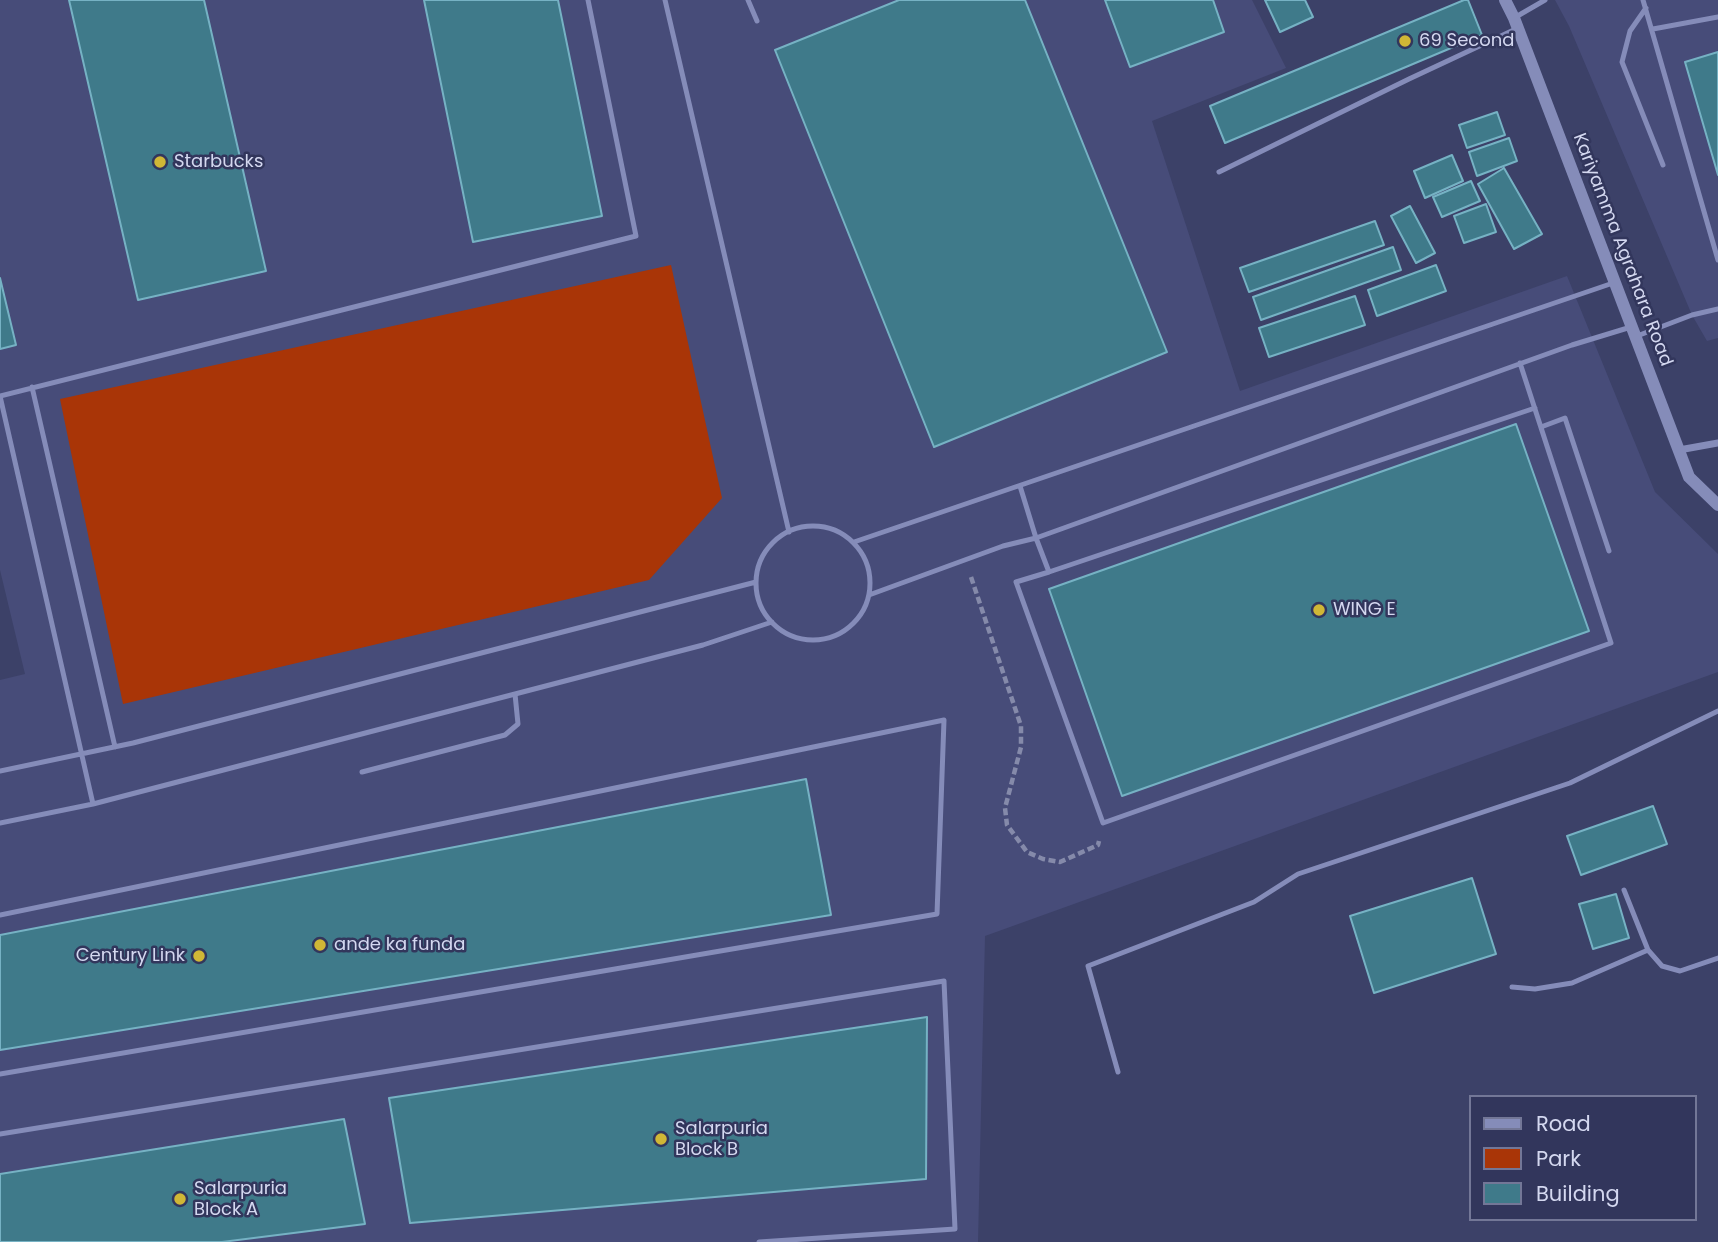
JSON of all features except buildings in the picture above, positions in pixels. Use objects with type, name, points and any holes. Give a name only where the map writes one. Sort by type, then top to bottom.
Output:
[{"type":"street","name":"Kariyamma Agrahara Road","points":[[1504,0],[1516,23],[1689,477],[1718,505]]},
{"type":"street","points":[[1679,450],[1718,443]]},
{"type":"lane","points":[[93,804],[0,396],[636,236],[587,0]]},
{"type":"lane","points":[[665,0],[789,532]]},
{"type":"lane","points":[[748,0],[757,21]]},
{"type":"lane","points":[[1219,172],[1516,23],[1545,0]]},
{"type":"lane","points":[[1643,0],[1718,260]]},
{"type":"lane","points":[[1646,8],[1630,31],[1622,62],[1663,165]]},
{"type":"lane","points":[[1653,29],[1718,17]]},
{"type":"lane","points":[[854,542],[1616,282]]},
{"type":"lane","points":[[869,595],[1003,546],[1036,538],[1520,363],[1718,309]]},
{"type":"lane","points":[[1520,363],[1535,408],[1541,426],[1611,643],[1104,823],[1016,582],[1535,408]]},
{"type":"lane","points":[[32,387],[115,747]]},
{"type":"lane","points":[[1541,426],[1565,418],[1609,551]]},
{"type":"lane","points":[[1020,486],[1049,572]]},
{"type":"lane","points":[[818,526],[837,531],[854,542],[864,558],[869,576],[869,595],[863,611],[851,625],[837,635],[820,640],[802,639],[786,633],[772,622],[762,608],[756,582],[763,556],[770,544],[789,532],[799,527],[818,526]]},
{"type":"lane","points":[[0,771],[115,747],[756,582]]},
{"type":"lane","points":[[0,823],[93,804],[703,645],[772,622]]},
{"type":"lane","points":[[362,772],[505,735],[518,724],[515,694]]},
{"type":"lane","points":[[1118,1072],[1088,966],[1254,902],[1298,874],[1570,783],[1718,711]]},
{"type":"lane","points":[[0,915],[944,720],[937,914],[0,1074]]},
{"type":"lane","points":[[1624,890],[1648,950],[1662,966],[1680,971],[1718,958]]},
{"type":"lane","points":[[1512,987],[1535,989],[1572,983],[1648,950]]},
{"type":"lane","points":[[0,1134],[944,981],[955,1229],[758,1242]]},
{"type":"path","points":[[969,572],[1021,726],[1021,747],[1005,808],[1007,825],[1027,852],[1060,862],[1098,845],[1104,823]]},
{"type":"shaded area","points":[[0,0],[1252,0],[1286,68],[1152,121],[1240,391],[1567,276],[1655,492],[1718,554],[1718,672],[985,936],[978,1242],[0,1242],[0,680],[25,674],[0,570]]},
{"type":"shaded area","points":[[1555,0],[1718,0],[1718,338],[1707,341],[1692,315],[1569,26]]},
{"type":"green space","points":[[671,265],[722,498],[649,580],[123,704],[60,399]]},
{"type":"place","name":"69 Second","points":[[1405,41]]},
{"type":"place","name":"Starbucks","points":[[160,162]]},
{"type":"place","name":"WING E","points":[[1319,610]]},
{"type":"place","name":"ande ka funda","points":[[320,945]]},
{"type":"place","name":"Century Link","points":[[199,956]]},
{"type":"place","name":"Salarpuria Block B","points":[[661,1139]]},
{"type":"place","name":"Salarpuria Block A","points":[[180,1199]]}]
